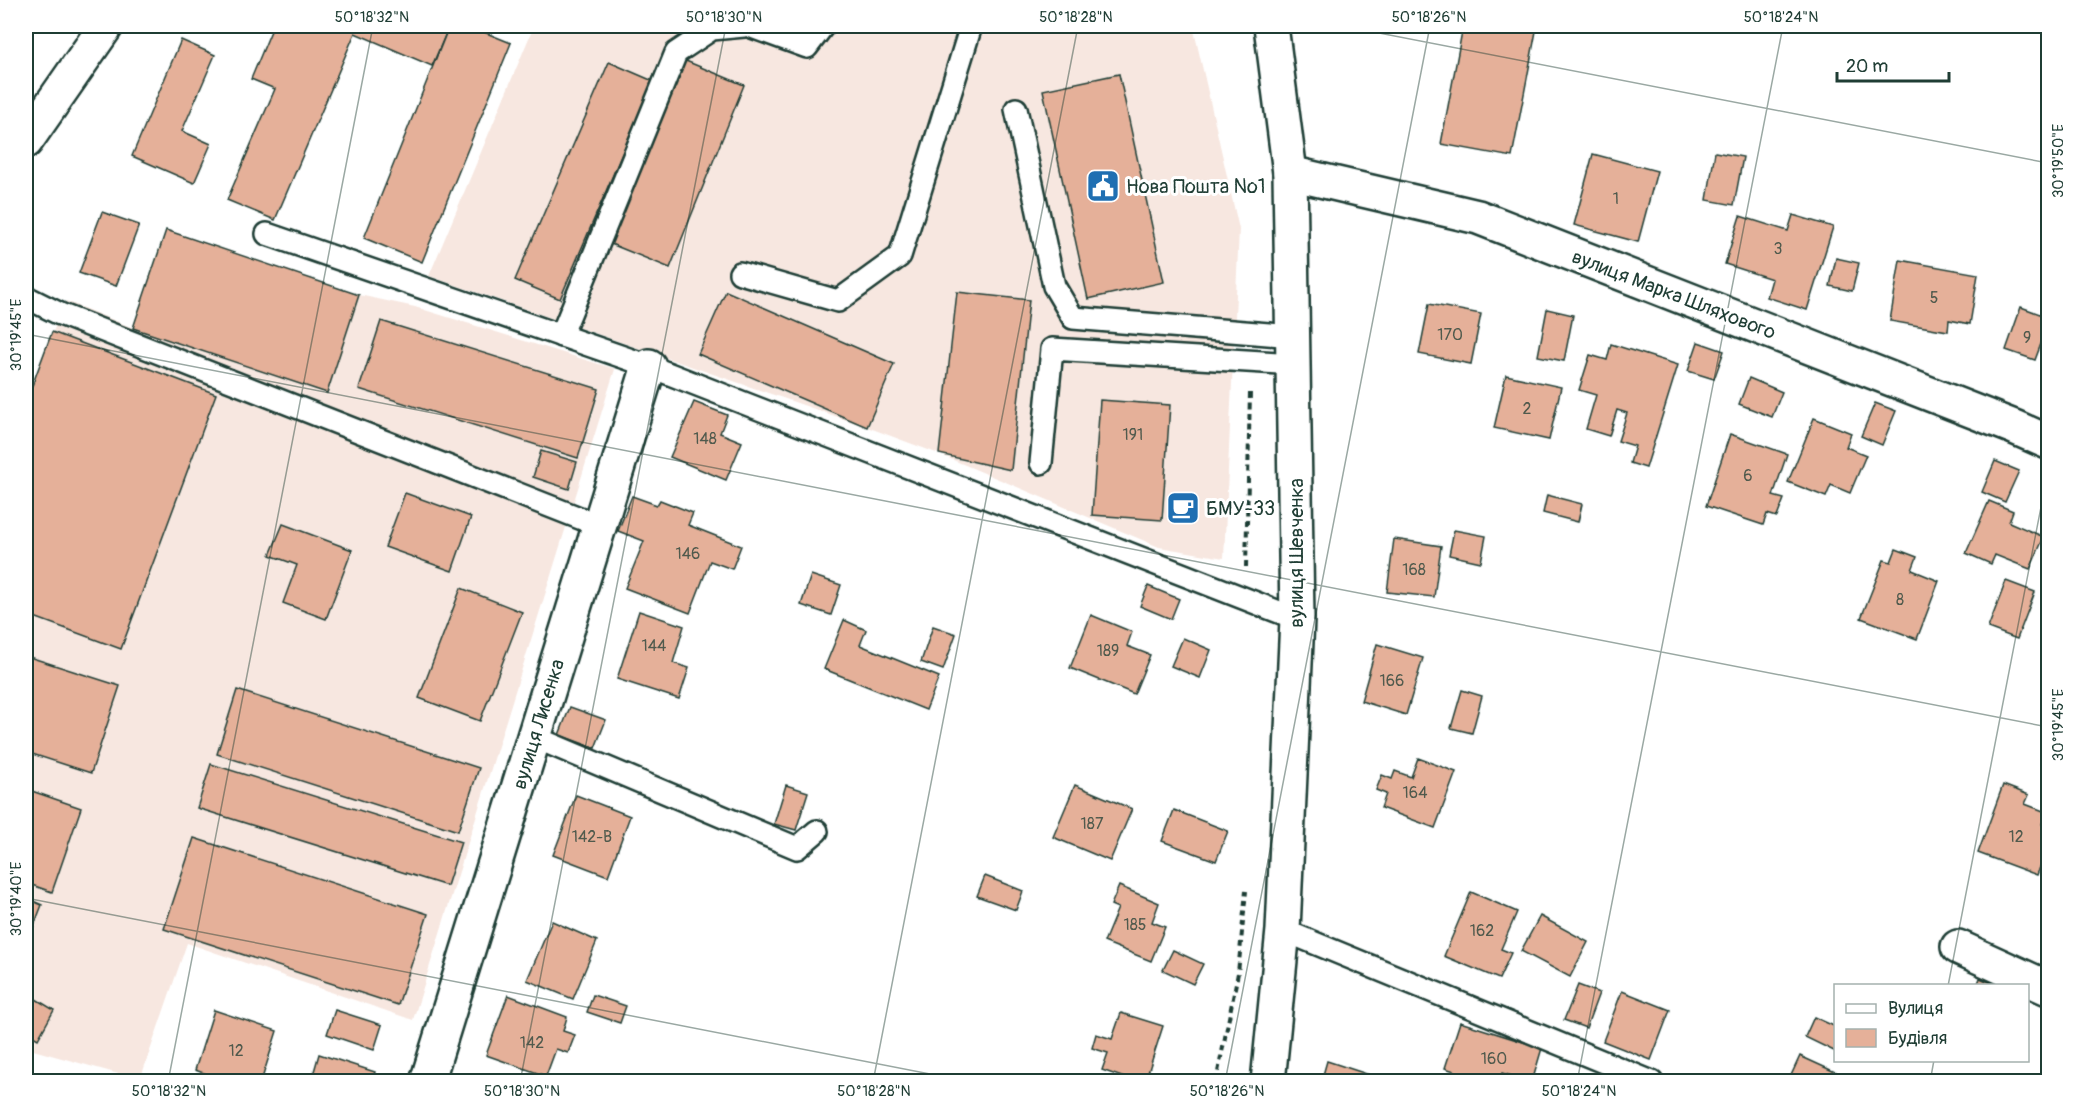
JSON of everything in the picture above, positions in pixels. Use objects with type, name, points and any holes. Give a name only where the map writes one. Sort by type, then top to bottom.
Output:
[{"type":"street","points":[[26,141],[106,26]]},
{"type":"street","name":"вулиця Шевченка","points":[[1268,1082],[1283,930],[1297,619],[1290,173],[1271,26]]},
{"type":"street","name":"вулиця Марка Шляхового","points":[[1290,173],[1478,217],[2049,442]]},
{"type":"street","name":"вулиця Лисенка","points":[[427,1082],[649,366]]},
{"type":"street","points":[[1958,947],[2049,988]]},
{"type":"lane","points":[[561,336],[676,53],[712,29],[744,26]]},
{"type":"lane","points":[[749,26],[807,47],[823,26]]},
{"type":"lane","points":[[740,273],[838,301],[900,256],[971,26]]},
{"type":"lane","points":[[1016,109],[1054,286],[1073,318],[1293,350]]},
{"type":"lane","points":[[267,234],[649,366],[1297,619]]},
{"type":"lane","points":[[26,297],[60,314],[600,526]]},
{"type":"lane","points":[[1041,463],[1052,349],[1251,361],[1293,350]]},
{"type":"lane","points":[[534,737],[797,848],[817,831]]},
{"type":"lane","points":[[1283,930],[1652,1082]]},
{"type":"path","points":[[1245,598],[1251,361]]},
{"type":"path","points":[[1216,1082],[1238,973],[1246,890]]},
{"type":"shaded area","points":[[534,26],[1193,26],[1239,229],[1224,558],[1159,547],[939,454],[867,427],[429,276]]},
{"type":"shaded area","points":[[359,295],[415,307],[615,369],[413,1020],[187,943],[140,1080],[26,1048],[26,402],[60,314],[66,301],[133,328],[327,393]]},
{"type":"building","points":[[273,26],[449,26],[432,66],[355,33],[275,220],[227,200],[275,89],[251,79]]},
{"type":"building","points":[[449,26],[469,26],[511,43],[422,262],[364,238]]},
{"type":"building","points":[[1463,26],[1537,26],[1512,157],[1441,144]]},
{"type":"building","points":[[1802,26],[1831,26],[1831,29]]},
{"type":"building","points":[[181,40],[215,55],[182,131],[211,144],[194,183],[132,156]]},
{"type":"building","points":[[681,59],[744,85],[670,268],[606,242]]},
{"type":"building","points":[[609,62],[653,81],[560,299],[515,280]]},
{"type":"building","name":"Нова Пошта №1","points":[[1119,74],[1164,282],[1088,299],[1043,90]]},
{"type":"building","points":[[1715,152],[1743,157],[1734,205],[1707,200]]},
{"type":"building","points":[[1593,154],[1657,171],[1638,242],[1574,225]]},
{"type":"building","points":[[102,212],[139,225],[116,286],[79,273]]},
{"type":"building","points":[[1793,215],[1833,227],[1807,310],[1767,297],[1772,279],[1725,264],[1740,216],[1788,231]]},
{"type":"building","points":[[166,230],[359,295],[327,393],[133,328]]},
{"type":"building","points":[[1836,258],[1859,263],[1852,291],[1830,286]]},
{"type":"building","points":[[1900,260],[1978,274],[1970,324],[1949,320],[1948,331],[1890,321]]},
{"type":"building","points":[[726,291],[894,364],[867,427],[698,354]]},
{"type":"building","points":[[957,292],[1029,300],[1011,470],[939,454]]},
{"type":"building","points":[[1429,304],[1481,314],[1471,364],[1419,354]]},
{"type":"building","points":[[2021,307],[2048,317],[2048,325],[2035,360],[2006,350]]},
{"type":"building","points":[[1547,309],[1573,315],[1564,361],[1538,356]]},
{"type":"building","points":[[381,321],[599,389],[578,458],[359,389]]},
{"type":"building","points":[[52,332],[216,394],[121,649],[26,614],[26,402]]},
{"type":"building","points":[[1698,342],[1724,351],[1714,379],[1688,371]]},
{"type":"building","points":[[1611,344],[1678,365],[1646,468],[1630,463],[1635,446],[1618,441],[1627,413],[1617,410],[1609,436],[1586,429],[1596,395],[1579,390],[1590,355],[1607,360]]},
{"type":"building","points":[[1506,375],[1561,387],[1549,440],[1494,428]]},
{"type":"building","points":[[1749,378],[1782,392],[1772,417],[1739,404]]},
{"type":"building","points":[[1100,400],[1170,405],[1162,520],[1092,515]]},
{"type":"building","points":[[694,402],[727,415],[720,433],[742,442],[726,480],[670,457]]},
{"type":"building","points":[[1875,403],[1896,411],[1882,445],[1861,436]]},
{"type":"building","points":[[1814,418],[1851,433],[1846,447],[1866,455],[1850,493],[1831,485],[1826,497],[1788,482]]},
{"type":"building","points":[[1730,434],[1787,454],[1773,496],[1784,499],[1777,517],[1767,514],[1763,525],[1706,506]]},
{"type":"building","points":[[541,451],[577,462],[569,489],[533,477]]},
{"type":"building","points":[[1995,461],[2019,471],[2005,502],[1982,492]]},
{"type":"building","points":[[405,493],[471,517],[452,571],[385,547]]},
{"type":"building","points":[[1547,495],[1582,504],[1578,522],[1543,513]]},
{"type":"building","points":[[632,496],[657,505],[660,500],[693,513],[688,525],[741,546],[732,569],[710,561],[690,613],[625,588],[644,541],[618,531]]},
{"type":"building","points":[[1989,501],[2013,511],[2009,522],[2044,537],[2030,569],[1995,555],[1991,564],[1966,553]]},
{"type":"building","points":[[283,524],[352,550],[326,619],[283,603],[297,565],[270,555]]},
{"type":"building","points":[[1454,530],[1486,536],[1481,562],[1449,555]]},
{"type":"building","points":[[1394,539],[1441,546],[1434,597],[1387,592]]},
{"type":"building","points":[[1896,549],[1917,557],[1912,570],[1939,581],[1917,639],[1861,618],[1884,560],[1891,562]]},
{"type":"building","points":[[811,575],[841,585],[831,615],[801,605]]},
{"type":"building","points":[[2006,581],[2035,592],[2017,639],[1988,628]]},
{"type":"building","points":[[1148,586],[1179,599],[1171,619],[1140,606]]},
{"type":"building","points":[[461,588],[522,612],[480,721],[419,698]]},
{"type":"building","points":[[639,611],[684,626],[673,663],[689,668],[679,699],[617,679]]},
{"type":"building","points":[[1091,615],[1132,632],[1127,646],[1150,655],[1134,694],[1070,668]]},
{"type":"building","points":[[844,620],[866,630],[860,645],[939,677],[926,710],[824,669]]},
{"type":"building","points":[[933,626],[956,634],[943,670],[921,662]]},
{"type":"building","points":[[1183,638],[1211,650],[1200,678],[1171,666]]},
{"type":"building","points":[[1377,644],[1423,658],[1406,715],[1361,701]]},
{"type":"building","points":[[26,656],[120,686],[91,773],[26,752]]},
{"type":"building","points":[[237,690],[479,768],[458,831],[217,754]]},
{"type":"building","points":[[1462,690],[1482,696],[1472,733],[1451,728]]},
{"type":"building","points":[[570,707],[606,720],[595,748],[559,735]]},
{"type":"building","points":[[1418,758],[1456,772],[1435,828],[1381,808],[1386,794],[1376,790],[1382,775],[1392,779],[1395,771],[1411,777]]},
{"type":"building","points":[[211,764],[461,842],[447,886],[197,808]]},
{"type":"building","points":[[786,785],[808,792],[796,830],[774,824]]},
{"type":"building","points":[[1075,785],[1132,809],[1110,861],[1053,837]]},
{"type":"building","points":[[2003,785],[2029,795],[2025,804],[2046,812],[2042,824],[2048,826],[2048,846],[2037,875],[1978,853]]},
{"type":"building","points":[[26,789],[81,808],[52,892],[26,883]]},
{"type":"building","points":[[576,795],[630,816],[608,876],[553,855]]},
{"type":"building","points":[[1174,810],[1228,831],[1216,861],[1162,841]]},
{"type":"building","points":[[194,838],[428,914],[398,1005],[164,929]]},
{"type":"building","points":[[985,876],[1023,891],[1016,910],[977,896]]},
{"type":"building","points":[[1119,886],[1159,903],[1152,922],[1165,927],[1151,961],[1104,942],[1118,908],[1111,905]]},
{"type":"building","points":[[1471,892],[1517,912],[1501,949],[1511,953],[1499,979],[1444,956]]},
{"type":"building","points":[[26,898],[42,905],[26,946]]},
{"type":"building","points":[[1540,916],[1588,942],[1570,977],[1521,951]]},
{"type":"building","points":[[552,921],[597,941],[573,999],[527,980]]},
{"type":"building","points":[[1173,950],[1203,964],[1193,984],[1163,970]]},
{"type":"building","points":[[1980,978],[1994,984],[1978,984]]},
{"type":"building","points":[[1578,985],[1599,993],[1586,1028],[1564,1020]]},
{"type":"building","points":[[1622,991],[1670,1010],[1651,1060],[1603,1041]]},
{"type":"building","points":[[26,993],[54,1010],[38,1039],[26,1032]]},
{"type":"building","points":[[508,995],[567,1017],[563,1031],[575,1035],[568,1053],[556,1049],[546,1076],[486,1055]]},
{"type":"building","points":[[593,995],[626,1006],[620,1023],[587,1012]]},
{"type":"building","points":[[214,1010],[277,1031],[261,1082],[230,1082],[195,1070]]},
{"type":"building","points":[[335,1010],[382,1025],[374,1050],[327,1034]]},
{"type":"building","points":[[1121,1013],[1163,1026],[1145,1082],[1136,1082],[1102,1070],[1108,1053],[1092,1048],[1096,1034],[1112,1039]]},
{"type":"building","points":[[1814,1017],[1834,1026],[1834,1051],[1805,1037]]},
{"type":"building","points":[[1460,1022],[1542,1048],[1532,1082],[1502,1073],[1500,1082],[1488,1082],[1445,1068]]},
{"type":"building","points":[[319,1054],[375,1072],[372,1082],[311,1082]]},
{"type":"building","points":[[1800,1056],[1857,1082],[1788,1082]]},
{"type":"building","points":[[1327,1061],[1382,1079],[1381,1082],[1321,1082]]},
{"type":"place","name":"Нова Пошта №1","points":[[1103,186]]},
{"type":"place","name":"БМУ-33","points":[[1183,508]]}]
